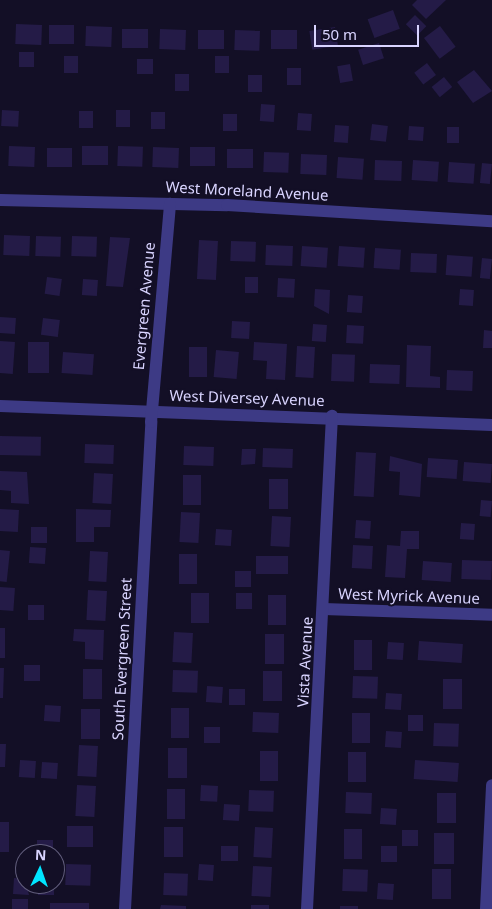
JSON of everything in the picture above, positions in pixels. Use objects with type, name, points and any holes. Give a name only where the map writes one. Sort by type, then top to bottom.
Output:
[{"type":"street","name":"West Moreland Avenue","points":[[0,200],[170,204],[492,220]]},
{"type":"street","name":"Evergreen Avenue","points":[[152,411],[170,204]]},
{"type":"street","name":"West Diversey Avenue","points":[[0,406],[332,416],[492,425]]},
{"type":"street","name":"South Evergreen Street","points":[[125,909],[152,411]]},
{"type":"street","name":"Vista Avenue","points":[[307,909],[324,609],[332,416]]},
{"type":"street","name":"West Myrick Avenue","points":[[324,609],[492,614]]},
{"type":"street","points":[[486,909],[492,785]]},
{"type":"building","points":[[417,0],[446,0],[426,19],[412,5]]},
{"type":"building","points":[[393,10],[400,29],[374,38],[368,19]]},
{"type":"building","points":[[415,15],[426,26],[417,36],[406,24]]},
{"type":"building","points":[[16,24],[42,25],[41,45],[15,44]]},
{"type":"building","points":[[49,25],[74,25],[74,44],[49,44]]},
{"type":"building","points":[[86,26],[112,27],[111,47],[85,46]]},
{"type":"building","points":[[440,26],[456,47],[440,59],[424,38]]},
{"type":"building","points":[[335,27],[338,46],[312,50],[309,31]]},
{"type":"building","points":[[122,29],[148,29],[148,48],[122,48]]},
{"type":"building","points":[[160,29],[186,30],[185,50],[159,49]]},
{"type":"building","points":[[198,30],[224,30],[224,49],[198,49]]},
{"type":"building","points":[[235,30],[260,31],[259,51],[234,50]]},
{"type":"building","points":[[271,30],[297,30],[297,49],[271,49]]},
{"type":"building","points":[[379,43],[384,58],[363,65],[358,50]]},
{"type":"building","points":[[19,52],[34,52],[34,67],[19,67]]},
{"type":"building","points":[[64,56],[78,56],[78,73],[64,73]]},
{"type":"building","points":[[215,56],[229,56],[229,73],[215,73]]},
{"type":"building","points":[[137,59],[153,59],[153,74],[137,74]]},
{"type":"building","points":[[427,63],[436,75],[423,85],[414,73]]},
{"type":"building","points":[[350,64],[353,81],[340,83],[337,66]]},
{"type":"building","points":[[287,68],[301,68],[301,85],[287,85]]},
{"type":"building","points":[[474,70],[492,91],[473,103],[457,82]]},
{"type":"building","points":[[175,74],[189,74],[189,91],[175,91]]},
{"type":"building","points":[[248,75],[262,75],[262,92],[248,92]]},
{"type":"building","points":[[444,77],[452,87],[440,97],[432,87]]},
{"type":"building","points":[[261,104],[275,105],[274,122],[260,121]]},
{"type":"building","points":[[2,110],[19,111],[18,127],[1,126]]},
{"type":"building","points":[[116,110],[130,110],[130,127],[116,127]]},
{"type":"building","points":[[79,111],[93,111],[93,128],[79,128]]},
{"type":"building","points":[[151,112],[165,112],[165,129],[151,129]]},
{"type":"building","points":[[298,113],[312,114],[311,131],[297,130]]},
{"type":"building","points":[[223,114],[237,114],[237,131],[223,131]]},
{"type":"building","points":[[372,124],[388,126],[386,142],[370,140]]},
{"type":"building","points":[[335,125],[349,126],[348,143],[334,142]]},
{"type":"building","points":[[409,126],[424,127],[423,141],[408,140]]},
{"type":"building","points":[[447,127],[459,127],[459,143],[447,143]]},
{"type":"building","points":[[9,146],[35,147],[34,167],[8,166]]},
{"type":"building","points":[[82,146],[108,146],[108,165],[82,165]]},
{"type":"building","points":[[118,146],[143,147],[142,167],[117,166]]},
{"type":"building","points":[[153,147],[179,148],[178,168],[152,167]]},
{"type":"building","points":[[190,147],[215,147],[215,166],[190,166]]},
{"type":"building","points":[[47,148],[72,148],[72,167],[47,167]]},
{"type":"building","points":[[227,149],[253,149],[253,168],[227,168]]},
{"type":"building","points":[[264,152],[289,153],[288,173],[263,172]]},
{"type":"building","points":[[301,154],[327,155],[326,175],[300,174]]},
{"type":"building","points":[[338,157],[364,159],[362,180],[337,178]]},
{"type":"building","points":[[375,160],[402,161],[401,181],[374,180]]},
{"type":"building","points":[[413,160],[439,162],[438,182],[412,180]]},
{"type":"building","points":[[449,162],[475,164],[474,184],[448,182]]},
{"type":"building","points":[[482,163],[492,164],[490,184],[480,183]]},
{"type":"building","points":[[4,235],[30,236],[29,256],[3,255]]},
{"type":"building","points":[[36,236],[61,237],[60,257],[35,256]]},
{"type":"building","points":[[72,236],[97,237],[96,257],[71,256]]},
{"type":"building","points":[[110,237],[130,238],[123,287],[106,286]]},
{"type":"building","points":[[199,240],[218,241],[216,280],[197,279]]},
{"type":"building","points":[[231,241],[256,242],[255,262],[230,261]]},
{"type":"building","points":[[266,245],[293,246],[292,266],[265,265]]},
{"type":"building","points":[[302,246],[328,248],[327,268],[301,266]]},
{"type":"building","points":[[339,246],[365,248],[364,268],[338,266]]},
{"type":"building","points":[[375,248],[401,250],[400,270],[374,268]]},
{"type":"building","points":[[411,253],[437,254],[436,273],[410,272]]},
{"type":"building","points":[[447,255],[473,257],[472,277],[446,275]]},
{"type":"building","points":[[482,258],[492,259],[490,279],[480,278]]},
{"type":"building","points":[[47,277],[62,279],[59,296],[45,294]]},
{"type":"building","points":[[245,277],[258,277],[258,293],[245,293]]},
{"type":"building","points":[[278,278],[295,279],[294,298],[277,297]]},
{"type":"building","points":[[83,279],[98,280],[97,296],[82,295]]},
{"type":"building","points":[[315,289],[330,290],[329,314],[314,306]]},
{"type":"building","points":[[460,289],[474,290],[473,306],[459,305]]},
{"type":"building","points":[[348,295],[363,296],[362,313],[347,312]]},
{"type":"building","points":[[0,317],[16,318],[15,334],[0,333]]},
{"type":"building","points":[[43,318],[60,320],[58,337],[41,335]]},
{"type":"building","points":[[232,321],[250,322],[249,339],[231,338]]},
{"type":"building","points":[[313,324],[327,325],[326,342],[312,341]]},
{"type":"building","points":[[347,325],[364,326],[363,344],[346,343]]},
{"type":"building","points":[[484,330],[492,331],[492,348],[483,348]]},
{"type":"building","points":[[0,341],[15,342],[13,374],[0,373]]},
{"type":"building","points":[[28,342],[49,342],[49,373],[28,373]]},
{"type":"building","points":[[254,342],[287,344],[285,380],[266,379],[267,361],[253,360]]},
{"type":"building","points":[[407,345],[431,346],[430,376],[440,377],[440,388],[406,387]]},
{"type":"building","points":[[297,346],[315,347],[313,378],[295,377]]},
{"type":"building","points":[[189,347],[207,347],[207,377],[189,377]]},
{"type":"building","points":[[216,350],[239,352],[237,379],[214,377]]},
{"type":"building","points":[[63,352],[94,354],[92,375],[62,373]]},
{"type":"building","points":[[332,354],[355,355],[354,382],[331,381]]},
{"type":"building","points":[[370,364],[400,365],[399,384],[369,383]]},
{"type":"building","points":[[447,370],[473,371],[472,391],[446,390]]},
{"type":"building","points":[[0,436],[41,437],[41,456],[0,455]]},
{"type":"building","points":[[85,444],[114,445],[113,464],[84,463]]},
{"type":"building","points":[[184,446],[214,447],[213,466],[183,465]]},
{"type":"building","points":[[263,448],[293,449],[292,468],[262,467]]},
{"type":"building","points":[[242,449],[256,449],[255,464],[241,465]]},
{"type":"building","points":[[356,452],[376,453],[374,497],[354,496]]},
{"type":"building","points":[[390,456],[422,464],[420,497],[399,495],[400,472],[389,471]]},
{"type":"building","points":[[428,458],[458,460],[457,479],[427,477]]},
{"type":"building","points":[[464,462],[492,464],[491,483],[463,481]]},
{"type":"building","points":[[0,471],[27,472],[29,504],[11,503],[11,491],[0,490]]},
{"type":"building","points":[[94,473],[113,474],[111,504],[92,503]]},
{"type":"building","points":[[183,475],[201,475],[201,505],[183,505]]},
{"type":"building","points":[[269,479],[288,479],[288,509],[269,509]]},
{"type":"building","points":[[481,500],[492,501],[491,517],[480,516]]},
{"type":"building","points":[[0,509],[19,510],[18,532],[0,531]]},
{"type":"building","points":[[76,509],[111,510],[110,527],[94,527],[94,542],[76,542]]},
{"type":"building","points":[[181,512],[200,513],[198,543],[179,542]]},
{"type":"building","points":[[272,516],[291,517],[289,547],[270,546]]},
{"type":"building","points":[[356,520],[371,521],[370,539],[355,538]]},
{"type":"building","points":[[461,523],[475,524],[474,540],[460,539]]},
{"type":"building","points":[[31,527],[47,527],[47,543],[31,543]]},
{"type":"building","points":[[216,529],[232,530],[231,546],[215,545]]},
{"type":"building","points":[[401,531],[419,531],[419,549],[407,549],[405,578],[385,577],[387,545],[400,546]]},
{"type":"building","points":[[353,545],[373,546],[372,569],[352,568]]},
{"type":"building","points":[[30,547],[46,548],[45,564],[29,563]]},
{"type":"building","points":[[0,550],[10,551],[7,582],[0,581]]},
{"type":"building","points":[[90,551],[108,552],[106,582],[88,581]]},
{"type":"building","points":[[179,554],[197,554],[197,584],[179,584]]},
{"type":"building","points":[[256,556],[288,556],[288,574],[256,574]]},
{"type":"building","points":[[462,560],[492,561],[491,580],[461,579]]},
{"type":"building","points":[[423,561],[452,563],[451,582],[422,580]]},
{"type":"building","points":[[235,571],[251,571],[251,587],[235,587]]},
{"type":"building","points":[[0,587],[15,588],[13,611],[0,610]]},
{"type":"building","points":[[88,590],[107,591],[105,621],[86,620]]},
{"type":"building","points":[[191,593],[209,593],[209,623],[191,623]]},
{"type":"building","points":[[236,593],[252,593],[252,609],[236,609]]},
{"type":"building","points":[[268,595],[286,595],[286,625],[268,625]]},
{"type":"building","points":[[28,605],[44,605],[44,620],[28,620]]},
{"type":"building","points":[[0,628],[5,628],[5,658],[0,658]]},
{"type":"building","points":[[74,629],[104,630],[103,660],[85,659],[85,642],[73,641]]},
{"type":"building","points":[[174,632],[193,633],[191,663],[172,662]]},
{"type":"building","points":[[265,634],[284,634],[284,664],[265,664]]},
{"type":"building","points":[[354,640],[372,640],[372,670],[354,670]]},
{"type":"building","points":[[419,641],[463,644],[462,663],[418,660]]},
{"type":"building","points":[[388,642],[404,643],[403,660],[387,659]]},
{"type":"building","points":[[24,665],[40,665],[40,681],[24,681]]},
{"type":"building","points":[[0,668],[4,668],[3,698],[0,698]]},
{"type":"building","points":[[83,669],[102,669],[102,699],[83,699]]},
{"type":"building","points":[[173,670],[198,671],[197,693],[172,692]]},
{"type":"building","points":[[263,671],[282,671],[282,701],[263,701]]},
{"type":"building","points":[[353,676],[378,677],[377,699],[352,698]]},
{"type":"building","points":[[443,679],[462,679],[462,709],[443,709]]},
{"type":"building","points":[[207,686],[223,687],[222,703],[206,702]]},
{"type":"building","points":[[229,689],[245,689],[245,705],[229,705]]},
{"type":"building","points":[[386,693],[402,694],[401,710],[385,709]]},
{"type":"building","points":[[45,705],[61,706],[60,722],[44,721]]},
{"type":"building","points":[[171,708],[189,708],[189,738],[171,738]]},
{"type":"building","points":[[81,709],[100,709],[100,739],[81,739]]},
{"type":"building","points":[[253,712],[279,713],[278,733],[252,732]]},
{"type":"building","points":[[352,713],[370,713],[370,743],[352,743]]},
{"type":"building","points":[[408,715],[423,715],[423,731],[408,731]]},
{"type":"building","points":[[434,723],[459,724],[458,747],[433,746]]},
{"type":"building","points":[[204,727],[220,727],[220,743],[204,743]]},
{"type":"building","points":[[386,731],[402,732],[401,748],[385,747]]},
{"type":"building","points":[[0,744],[6,744],[5,767],[0,767]]},
{"type":"building","points":[[79,745],[98,746],[96,777],[77,776]]},
{"type":"building","points":[[168,748],[187,748],[187,778],[168,778]]},
{"type":"building","points":[[260,751],[278,751],[278,781],[260,781]]},
{"type":"building","points":[[348,752],[366,752],[366,782],[348,782]]},
{"type":"building","points":[[20,760],[36,761],[35,778],[19,777]]},
{"type":"building","points":[[415,760],[459,763],[458,782],[414,779]]},
{"type":"building","points":[[42,762],[58,763],[57,779],[41,778]]},
{"type":"building","points":[[77,785],[96,786],[94,817],[75,816]]},
{"type":"building","points":[[201,785],[218,786],[217,802],[200,801]]},
{"type":"building","points":[[167,789],[185,789],[185,819],[167,819]]},
{"type":"building","points":[[249,790],[274,791],[273,812],[248,811]]},
{"type":"building","points":[[346,792],[372,793],[371,814],[345,813]]},
{"type":"building","points":[[437,793],[456,793],[456,823],[437,823]]},
{"type":"building","points":[[224,804],[240,805],[239,821],[223,820]]},
{"type":"building","points":[[381,808],[397,809],[396,825],[380,824]]},
{"type":"building","points":[[0,822],[9,822],[9,852],[0,852]]},
{"type":"building","points":[[67,826],[93,826],[93,847],[67,847]]},
{"type":"building","points":[[164,827],[183,827],[183,857],[164,857]]},
{"type":"building","points":[[255,827],[273,828],[271,858],[253,857]]},
{"type":"building","points":[[344,829],[362,829],[362,859],[344,859]]},
{"type":"building","points":[[402,830],[418,830],[418,846],[402,846]]},
{"type":"building","points":[[434,833],[454,833],[454,864],[434,864]]},
{"type":"building","points":[[37,840],[53,840],[53,844],[37,844]]},
{"type":"building","points":[[221,846],[238,846],[238,861],[221,861]]},
{"type":"building","points":[[381,846],[397,846],[397,862],[381,862]]},
{"type":"building","points":[[66,864],[91,865],[90,886],[65,885]]},
{"type":"building","points":[[199,864],[214,865],[213,881],[198,880]]},
{"type":"building","points":[[253,866],[272,867],[270,897],[251,896]]},
{"type":"building","points":[[343,869],[368,870],[367,892],[342,891]]},
{"type":"building","points":[[432,869],[451,869],[451,899],[432,899]]},
{"type":"building","points":[[164,873],[188,874],[187,896],[163,895]]},
{"type":"building","points":[[15,878],[15,894],[29,895],[13,894]]},
{"type":"building","points":[[378,883],[394,884],[393,900],[377,899]]},
{"type":"building","points":[[38,894],[54,894],[54,895]]},
{"type":"building","points":[[12,899],[28,899],[28,909],[12,909]]},
{"type":"building","points":[[50,903],[89,903],[89,909],[50,909]]},
{"type":"building","points":[[161,905],[186,906],[186,909],[160,909]]},
{"type":"building","points":[[251,905],[269,905],[269,909],[251,909]]},
{"type":"building","points":[[340,906],[358,906],[358,909],[340,909]]}]
